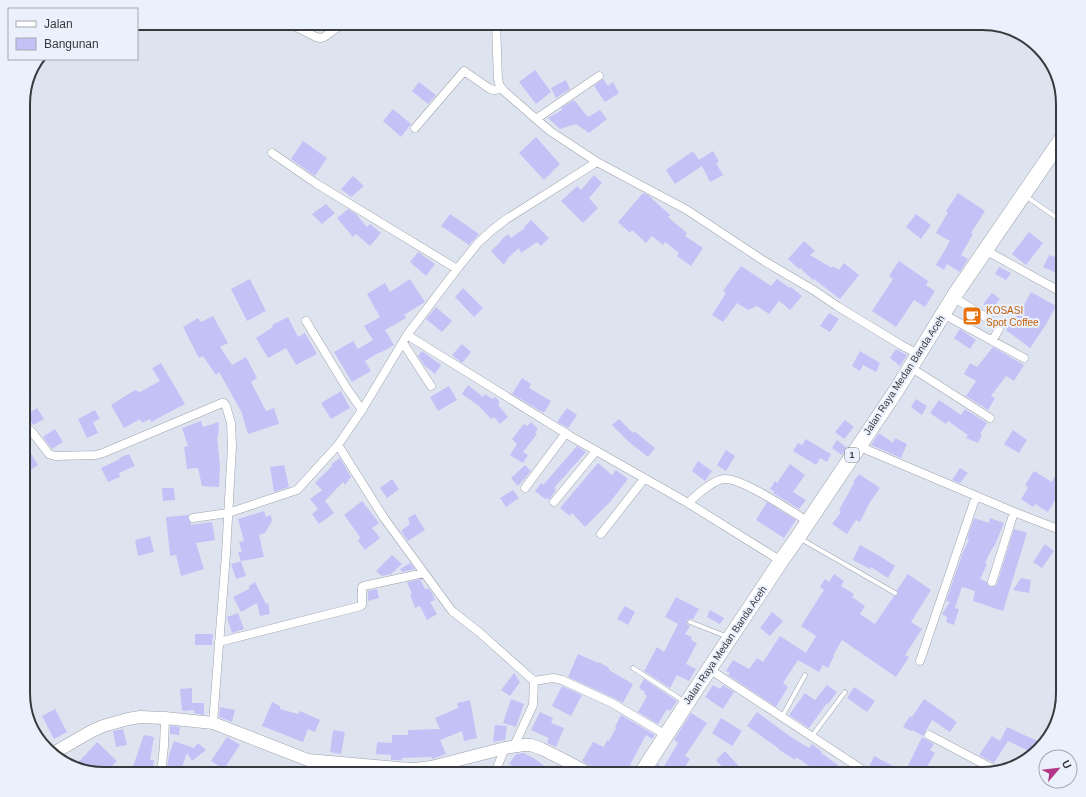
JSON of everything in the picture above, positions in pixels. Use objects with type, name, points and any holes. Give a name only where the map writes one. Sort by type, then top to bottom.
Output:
[{"type":"highway","name":"Jalan Raya Medan Banda Aceh","points":[[645,767],[781,561],[809,522],[953,298],[1056,147]]},
{"type":"street","points":[[302,30],[321,38],[334,30]]},
{"type":"street","points":[[496,30],[498,80],[502,89],[550,131],[597,162],[687,210],[837,306],[918,354]]},
{"type":"street","points":[[415,128],[464,72],[490,89],[502,89]]},
{"type":"street","points":[[536,119],[599,76]]},
{"type":"street","points":[[272,153],[317,184],[457,269]]},
{"type":"street","points":[[193,518],[228,513],[297,490],[338,445],[362,410],[405,339],[478,243],[497,225],[597,162]]},
{"type":"street","points":[[985,250],[1056,289]]},
{"type":"street","points":[[953,298],[998,325],[998,329],[992,341]]},
{"type":"street","points":[[943,314],[1024,358]]},
{"type":"street","points":[[306,322],[362,410]]},
{"type":"street","points":[[405,339],[431,386]]},
{"type":"street","points":[[405,339],[644,479],[688,503],[781,561]]},
{"type":"street","points":[[910,367],[990,418]]},
{"type":"street","points":[[30,430],[46,451],[51,455],[100,454],[222,403],[226,406],[231,423],[232,446],[213,724]]},
{"type":"street","points":[[525,488],[566,433]]},
{"type":"street","points":[[338,445],[384,518],[456,614],[479,632],[534,681]]},
{"type":"street","points":[[858,446],[1056,528]]},
{"type":"street","points":[[554,502],[596,451]]},
{"type":"street","points":[[601,534],[644,479]]},
{"type":"street","points":[[688,503],[716,482],[724,479],[749,486],[809,522]]},
{"type":"street","points":[[920,661],[976,496]]},
{"type":"street","points":[[992,582],[1014,512]]},
{"type":"street","points":[[219,642],[361,606],[363,587],[424,573]]},
{"type":"street","points":[[709,670],[858,767]]},
{"type":"street","points":[[534,681],[554,678],[562,680],[612,703],[666,735]]},
{"type":"street","points":[[498,767],[533,705],[534,681]]},
{"type":"street","points":[[162,767],[165,718]]},
{"type":"street","points":[[58,751],[103,726],[128,719],[165,718],[213,724],[306,760],[386,767]]},
{"type":"street","points":[[929,735],[988,766]]},
{"type":"street","points":[[427,767],[509,747],[524,745],[534,746],[577,767]]},
{"type":"lane","points":[[1023,194],[1056,217]]},
{"type":"lane","points":[[798,537],[895,594]]},
{"type":"lane","points":[[690,622],[730,638]]},
{"type":"lane","points":[[633,668],[687,703]]},
{"type":"lane","points":[[782,717],[805,675]]},
{"type":"lane","points":[[812,736],[845,692]]},
{"type":"building","points":[[535,70],[551,92],[536,104],[519,82]]},
{"type":"building","points":[[603,79],[608,86],[613,82],[619,93],[605,102],[594,86]]},
{"type":"building","points":[[566,80],[570,89],[556,98],[551,88]]},
{"type":"building","points":[[419,82],[436,95],[428,104],[412,91]]},
{"type":"building","points":[[574,100],[588,117],[600,110],[607,119],[589,133],[576,124],[560,129],[548,118],[562,110],[561,108]]},
{"type":"building","points":[[393,109],[411,124],[401,137],[383,121]]},
{"type":"building","points":[[536,137],[560,164],[544,180],[519,153]]},
{"type":"building","points":[[303,141],[327,158],[315,176],[291,159]]},
{"type":"building","points":[[693,151],[699,160],[713,151],[719,162],[716,163],[723,175],[710,182],[702,166],[675,184],[666,170]]},
{"type":"building","points":[[594,175],[602,183],[589,198],[598,208],[583,223],[561,201],[577,186],[581,190]]},
{"type":"building","points":[[353,176],[364,186],[351,197],[341,189]]},
{"type":"building","points":[[643,193],[648,195],[670,215],[668,217],[687,233],[685,236],[703,248],[691,266],[677,256],[679,253],[665,242],[663,245],[652,236],[646,243],[632,230],[630,233],[618,222]]},
{"type":"building","points":[[958,193],[985,211],[971,233],[973,234],[961,255],[968,259],[960,272],[947,264],[944,270],[936,265],[950,241],[936,233],[948,212],[946,211]]},
{"type":"building","points":[[326,204],[335,213],[322,224],[312,214]]},
{"type":"building","points":[[348,209],[356,214],[367,227],[370,224],[381,233],[370,246],[356,234],[353,237],[337,218]]},
{"type":"building","points":[[450,214],[479,234],[469,245],[441,226]]},
{"type":"building","points":[[916,214],[931,225],[921,239],[906,227]]},
{"type":"building","points":[[531,220],[549,238],[541,246],[537,242],[521,253],[519,248],[508,258],[504,265],[491,251],[508,234],[511,238],[525,228],[524,227]]},
{"type":"building","points":[[1029,232],[1043,243],[1026,265],[1012,254]]},
{"type":"building","points":[[804,241],[815,251],[810,255],[832,268],[833,266],[839,270],[844,263],[859,275],[840,299],[814,279],[813,280],[788,259]]},
{"type":"building","points":[[418,252],[435,264],[426,276],[410,262]]},
{"type":"building","points":[[1056,254],[1056,273],[1043,267],[1049,255],[1054,257]]},
{"type":"building","points":[[899,261],[928,281],[926,285],[935,291],[925,307],[914,300],[896,327],[872,311],[893,279],[889,276]]},
{"type":"building","points":[[741,266],[771,286],[777,279],[790,288],[791,287],[802,296],[790,310],[779,301],[769,314],[757,306],[748,310],[737,303],[723,322],[712,315],[726,293],[723,291]]},
{"type":"building","points":[[999,267],[1011,273],[1006,280],[995,274]]},
{"type":"building","points":[[250,279],[266,311],[247,321],[231,289]]},
{"type":"building","points":[[410,279],[425,302],[404,315],[406,318],[385,330],[394,345],[365,361],[371,371],[352,382],[334,352],[353,341],[358,349],[373,340],[364,326],[380,317],[367,294],[385,283],[390,292]]},
{"type":"building","points":[[463,288],[483,308],[474,317],[455,297]]},
{"type":"building","points":[[1031,292],[1056,306],[1030,348],[1006,330],[1018,313],[1019,314]]},
{"type":"building","points":[[992,293],[1000,299],[991,310],[983,304]]},
{"type":"building","points":[[436,307],[452,321],[442,332],[426,319]]},
{"type":"building","points":[[829,313],[839,319],[830,332],[820,326]]},
{"type":"building","points":[[213,316],[228,343],[220,347],[232,365],[246,357],[257,378],[251,382],[266,411],[274,408],[279,424],[248,434],[241,411],[219,372],[216,375],[203,356],[199,358],[183,327],[198,318],[201,322]]},
{"type":"building","points":[[288,317],[298,337],[305,333],[317,354],[296,365],[286,348],[268,358],[256,338],[273,327],[272,325]]},
{"type":"building","points":[[960,329],[976,340],[970,349],[954,338]]},
{"type":"building","points":[[462,344],[471,352],[462,363],[452,355]]},
{"type":"building","points":[[993,347],[1024,365],[1014,381],[1006,376],[991,396],[995,398],[988,410],[966,396],[976,381],[964,374],[970,363],[977,367]]},
{"type":"building","points":[[896,349],[907,355],[900,366],[890,358]]},
{"type":"building","points":[[422,351],[441,365],[435,374],[425,366],[418,356]]},
{"type":"building","points":[[860,351],[880,363],[876,372],[863,365],[860,371],[852,366]]},
{"type":"building","points":[[161,363],[185,404],[151,422],[150,419],[142,423],[140,419],[124,428],[111,405],[135,390],[140,392],[160,381],[152,368]]},
{"type":"building","points":[[522,378],[531,384],[529,388],[551,401],[544,413],[512,394]]},
{"type":"building","points":[[468,385],[483,397],[485,394],[492,399],[495,397],[499,401],[498,405],[508,417],[500,424],[494,417],[491,419],[479,406],[462,394]]},
{"type":"building","points":[[449,386],[457,400],[438,411],[430,397]]},
{"type":"building","points":[[341,391],[350,408],[331,419],[321,403]]},
{"type":"building","points":[[916,399],[927,406],[922,415],[911,407]]},
{"type":"building","points":[[939,400],[961,415],[965,409],[987,423],[980,434],[982,435],[978,443],[966,438],[968,435],[948,421],[946,424],[930,413]]},
{"type":"building","points":[[37,408],[44,419],[33,425],[30,420],[30,412]]},
{"type":"building","points":[[567,408],[577,415],[568,428],[557,422]]},
{"type":"building","points":[[95,410],[100,419],[93,422],[98,433],[87,438],[78,419]]},
{"type":"building","points":[[619,419],[633,433],[634,431],[655,448],[648,457],[629,442],[612,425]]},
{"type":"building","points":[[845,420],[854,427],[844,439],[835,432]]},
{"type":"building","points":[[201,421],[203,427],[219,422],[217,437],[220,466],[219,487],[202,486],[198,468],[187,469],[184,447],[188,446],[182,428]]},
{"type":"building","points":[[531,422],[538,429],[535,432],[537,434],[523,452],[528,455],[523,463],[510,455],[517,444],[512,439],[524,424],[527,426]]},
{"type":"building","points":[[55,429],[63,442],[52,449],[43,437]]},
{"type":"building","points":[[1013,430],[1027,440],[1019,453],[1004,444]]},
{"type":"building","points":[[879,433],[893,443],[895,438],[907,444],[901,458],[871,445]]},
{"type":"building","points":[[806,439],[831,454],[827,462],[820,458],[816,465],[793,451],[798,443],[802,445]]},
{"type":"building","points":[[837,440],[847,448],[842,455],[832,448]]},
{"type":"building","points":[[577,446],[586,452],[554,488],[556,490],[549,500],[547,498],[545,499],[535,491],[541,483],[543,485]]},
{"type":"building","points":[[726,450],[735,456],[726,471],[717,465]]},
{"type":"building","points":[[30,452],[38,465],[30,470]]},
{"type":"building","points":[[129,454],[135,466],[119,473],[120,477],[108,482],[101,468]]},
{"type":"building","points":[[340,458],[351,477],[345,485],[343,482],[325,501],[334,513],[319,524],[312,514],[318,509],[310,499],[322,490],[315,483],[332,466],[331,464]]},
{"type":"building","points":[[698,461],[712,471],[705,481],[692,471]]},
{"type":"building","points":[[598,463],[612,475],[616,470],[628,479],[610,502],[585,527],[572,513],[570,516],[560,508]]},
{"type":"building","points":[[790,464],[805,475],[793,492],[806,500],[799,509],[773,493],[774,491],[770,489],[775,481],[777,483]]},
{"type":"building","points":[[284,465],[289,487],[274,492],[270,467]]},
{"type":"building","points":[[525,465],[531,471],[518,486],[511,478]]},
{"type":"building","points":[[960,468],[968,473],[960,483],[952,480]]},
{"type":"building","points":[[1034,471],[1052,482],[1056,477],[1056,499],[1048,512],[1035,504],[1033,507],[1021,499],[1028,488],[1025,485]]},
{"type":"building","points":[[859,474],[880,488],[870,502],[860,522],[856,520],[847,534],[832,524],[841,512],[839,510],[854,483],[853,482]]},
{"type":"building","points":[[392,479],[399,489],[387,498],[380,488]]},
{"type":"building","points":[[162,488],[174,488],[175,500],[163,501]]},
{"type":"building","points":[[513,490],[519,498],[506,507],[500,498]]},
{"type":"building","points":[[362,501],[379,523],[372,528],[380,538],[365,550],[358,541],[360,537],[344,515]]},
{"type":"building","points":[[767,502],[796,520],[784,538],[756,520]]},
{"type":"building","points":[[264,511],[266,517],[271,515],[272,521],[265,533],[259,535],[264,557],[241,561],[238,552],[242,552],[239,542],[244,541],[238,519]]},
{"type":"building","points":[[415,514],[425,530],[408,541],[401,531],[410,524],[408,518]]},
{"type":"building","points":[[189,515],[188,519],[191,525],[212,522],[215,540],[196,543],[204,569],[181,576],[176,555],[170,556],[166,517]]},
{"type":"building","points":[[974,518],[989,523],[990,518],[1004,523],[994,547],[985,563],[987,564],[980,579],[987,582],[991,587],[997,584],[1014,529],[1027,533],[1003,611],[973,601],[975,591],[962,587],[955,608],[959,609],[954,625],[946,622],[947,617],[942,614],[950,602],[946,601],[963,552],[969,540],[967,539]]},
{"type":"building","points":[[150,536],[154,552],[138,556],[135,540]]},
{"type":"building","points":[[1045,544],[1054,551],[1042,568],[1033,562]]},
{"type":"building","points":[[860,545],[895,566],[888,578],[871,567],[870,569],[853,560]]},
{"type":"building","points":[[392,555],[402,564],[391,574],[382,576],[376,571]]},
{"type":"building","points":[[241,561],[246,576],[236,579],[231,564]]},
{"type":"building","points":[[410,563],[415,569],[402,572],[400,569]]},
{"type":"building","points":[[834,574],[844,581],[841,586],[854,594],[852,597],[865,606],[860,614],[875,624],[894,596],[898,595],[897,590],[908,574],[931,590],[911,622],[922,629],[905,655],[909,657],[896,677],[842,640],[828,668],[823,665],[819,672],[798,660],[783,683],[788,687],[776,707],[728,675],[730,673],[726,671],[733,660],[749,669],[757,658],[763,662],[780,636],[806,653],[816,636],[801,626],[824,590],[820,587],[825,579],[829,582]]},
{"type":"building","points":[[1021,578],[1031,580],[1029,593],[1013,590]]},
{"type":"building","points":[[420,579],[425,589],[428,588],[435,600],[430,602],[437,614],[427,620],[420,606],[415,608],[410,594],[412,594],[407,582]]},
{"type":"building","points":[[255,582],[266,604],[268,603],[270,614],[260,616],[257,603],[241,612],[233,597],[249,589],[249,586]]},
{"type":"building","points":[[377,589],[379,598],[368,601],[368,591]]},
{"type":"building","points":[[676,597],[699,609],[693,619],[687,620],[687,624],[690,626],[685,634],[692,637],[691,640],[697,643],[686,664],[696,669],[689,681],[677,675],[670,688],[644,671],[657,647],[664,652],[678,624],[665,617]]},
{"type":"building","points":[[625,606],[635,612],[628,625],[617,619]]},
{"type":"building","points":[[710,610],[724,618],[720,624],[707,617]]},
{"type":"building","points":[[772,612],[783,621],[770,636],[760,628]]},
{"type":"building","points":[[238,613],[244,629],[232,633],[227,617]]},
{"type":"building","points":[[195,634],[213,634],[212,645],[195,645]]},
{"type":"building","points":[[578,654],[598,663],[599,662],[609,668],[609,670],[633,684],[623,703],[568,677]]},
{"type":"building","points":[[514,673],[520,682],[510,696],[501,690]]},
{"type":"building","points":[[644,679],[677,701],[670,711],[667,709],[658,724],[638,712],[647,696],[644,694],[645,692],[639,688]]},
{"type":"building","points":[[713,685],[720,689],[723,685],[734,692],[723,709],[705,697]]},
{"type":"building","points":[[827,685],[837,692],[809,728],[789,715],[805,693],[815,700]]},
{"type":"building","points":[[562,686],[582,695],[571,716],[552,706]]},
{"type":"building","points":[[854,687],[875,701],[867,712],[847,698]]},
{"type":"building","points":[[192,688],[192,703],[204,703],[204,715],[194,713],[194,710],[182,711],[180,689]]},
{"type":"building","points":[[511,699],[524,704],[516,727],[503,723]]},
{"type":"building","points":[[924,699],[957,722],[950,732],[932,720],[923,736],[903,727]]},
{"type":"building","points":[[470,700],[477,738],[464,741],[462,731],[440,740],[446,754],[432,759],[431,756],[391,760],[391,755],[376,754],[377,742],[392,743],[392,735],[408,735],[408,730],[440,729],[435,718],[458,708],[457,703]]},
{"type":"building","points":[[272,702],[280,706],[280,709],[298,714],[300,711],[320,720],[315,732],[308,729],[303,742],[262,726]]},
{"type":"building","points":[[220,707],[235,710],[232,722],[219,717]]},
{"type":"building","points":[[55,709],[67,732],[54,739],[42,716]]},
{"type":"building","points":[[540,712],[553,718],[551,723],[564,728],[556,747],[547,743],[549,738],[531,730]]},
{"type":"building","points":[[757,712],[791,737],[809,748],[812,744],[822,752],[821,753],[838,765],[837,767],[811,767],[796,757],[795,760],[747,726]]},
{"type":"building","points":[[691,713],[707,723],[685,756],[690,759],[685,767],[664,767],[678,743],[674,740]]},
{"type":"building","points":[[621,715],[655,735],[652,739],[646,735],[630,765],[633,767],[592,767],[582,761],[593,742],[604,747],[607,740],[609,741],[616,728],[615,727]]},
{"type":"building","points":[[721,718],[742,731],[732,746],[712,733]]},
{"type":"building","points":[[495,725],[507,726],[505,740],[493,742]]},
{"type":"building","points":[[170,726],[180,727],[179,735],[170,734]]},
{"type":"building","points":[[1007,727],[1038,741],[1029,751],[1008,741],[994,763],[979,755],[992,736],[1000,741]]},
{"type":"building","points":[[123,729],[127,745],[116,747],[113,731]]},
{"type":"building","points":[[333,730],[345,732],[341,754],[330,752]]},
{"type":"building","points":[[144,735],[154,737],[150,760],[154,760],[153,767],[133,767]]},
{"type":"building","points":[[227,737],[240,745],[225,767],[221,767],[211,761]]},
{"type":"building","points":[[922,737],[934,744],[930,750],[935,753],[927,767],[907,767]]},
{"type":"building","points":[[174,741],[194,748],[198,743],[206,750],[192,761],[187,753],[182,767],[167,767],[169,755]]},
{"type":"building","points":[[97,742],[117,761],[111,767],[89,766],[78,762]]},
{"type":"building","points":[[725,751],[740,767],[722,767],[716,760]]},
{"type":"building","points":[[524,753],[546,767],[514,767],[509,764],[516,754]]},
{"type":"building","points":[[874,756],[893,766],[892,767],[869,767]]},
{"type":"place","name":"KOSASI Spot Coffee","points":[[972,316]]}]
